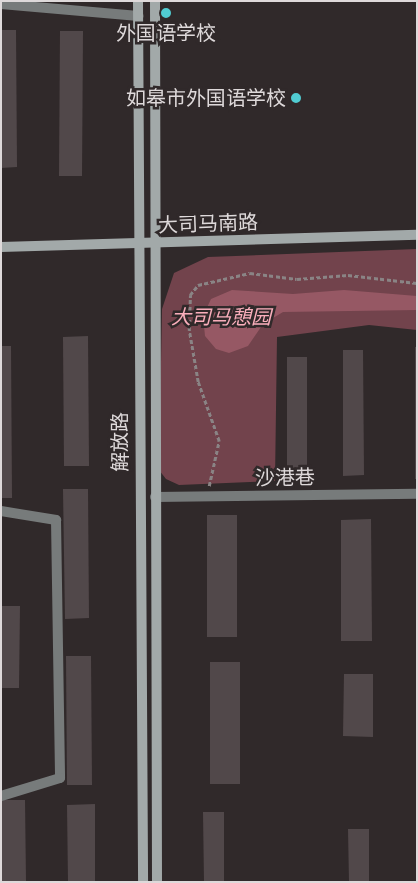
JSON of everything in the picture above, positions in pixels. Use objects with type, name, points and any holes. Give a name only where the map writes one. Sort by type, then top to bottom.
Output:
[{"type":"street","name":"解放路","points":[[138,1],[137,245],[143,882]]},
{"type":"street","name":"解放路","points":[[155,1],[153,244],[157,882]]},
{"type":"street","points":[[1,4],[138,16]]},
{"type":"street","name":"大司马南路","points":[[1,248],[417,235]]},
{"type":"street","name":"沙港巷","points":[[154,497],[417,494]]},
{"type":"street","points":[[1,512],[56,520],[60,778],[1,796]]},
{"type":"path","points":[[208,497],[219,441],[198,382],[189,330],[190,296],[198,285],[250,274],[297,279],[348,275],[417,283]]},
{"type":"green space","name":"大司马憩园","points":[[417,249],[417,330],[369,325],[277,337],[275,481],[179,485],[166,479],[159,470],[162,309],[174,273],[208,257]]},
{"type":"shaded area","points":[[232,290],[293,294],[344,290],[417,296],[417,310],[283,312],[263,324],[248,346],[229,353],[216,349],[205,336],[203,316],[211,299]]},
{"type":"building","points":[[1,30],[16,30],[17,167],[1,168]]},
{"type":"building","points":[[60,31],[83,31],[82,176],[59,176]]},
{"type":"building","points":[[88,336],[89,466],[64,466],[63,337]]},
{"type":"building","points":[[1,346],[11,346],[12,498],[1,498]]},
{"type":"building","points":[[415,347],[417,347],[417,479],[415,479]]},
{"type":"building","points":[[343,350],[363,350],[364,475],[343,476]]},
{"type":"building","points":[[287,357],[307,357],[307,477],[287,477]]},
{"type":"building","points":[[63,489],[88,489],[89,618],[65,619]]},
{"type":"building","points":[[207,515],[237,515],[237,637],[207,637]]},
{"type":"building","points":[[371,519],[372,641],[341,641],[341,520]]},
{"type":"building","points":[[1,606],[20,606],[19,688],[1,688]]},
{"type":"building","points":[[66,656],[91,656],[92,785],[67,785]]},
{"type":"building","points":[[210,662],[240,662],[240,784],[210,784]]},
{"type":"building","points":[[344,674],[373,674],[373,737],[343,736]]},
{"type":"building","points":[[1,800],[25,800],[26,882],[2,882]]},
{"type":"building","points":[[95,804],[95,882],[68,882],[67,805]]},
{"type":"building","points":[[203,812],[224,812],[224,882],[204,882]]},
{"type":"building","points":[[348,829],[369,829],[369,882],[349,882]]},
{"type":"place","name":"外国语学校","points":[[166,13]]},
{"type":"place","name":"如皋市外国语学校","points":[[296,98]]}]
